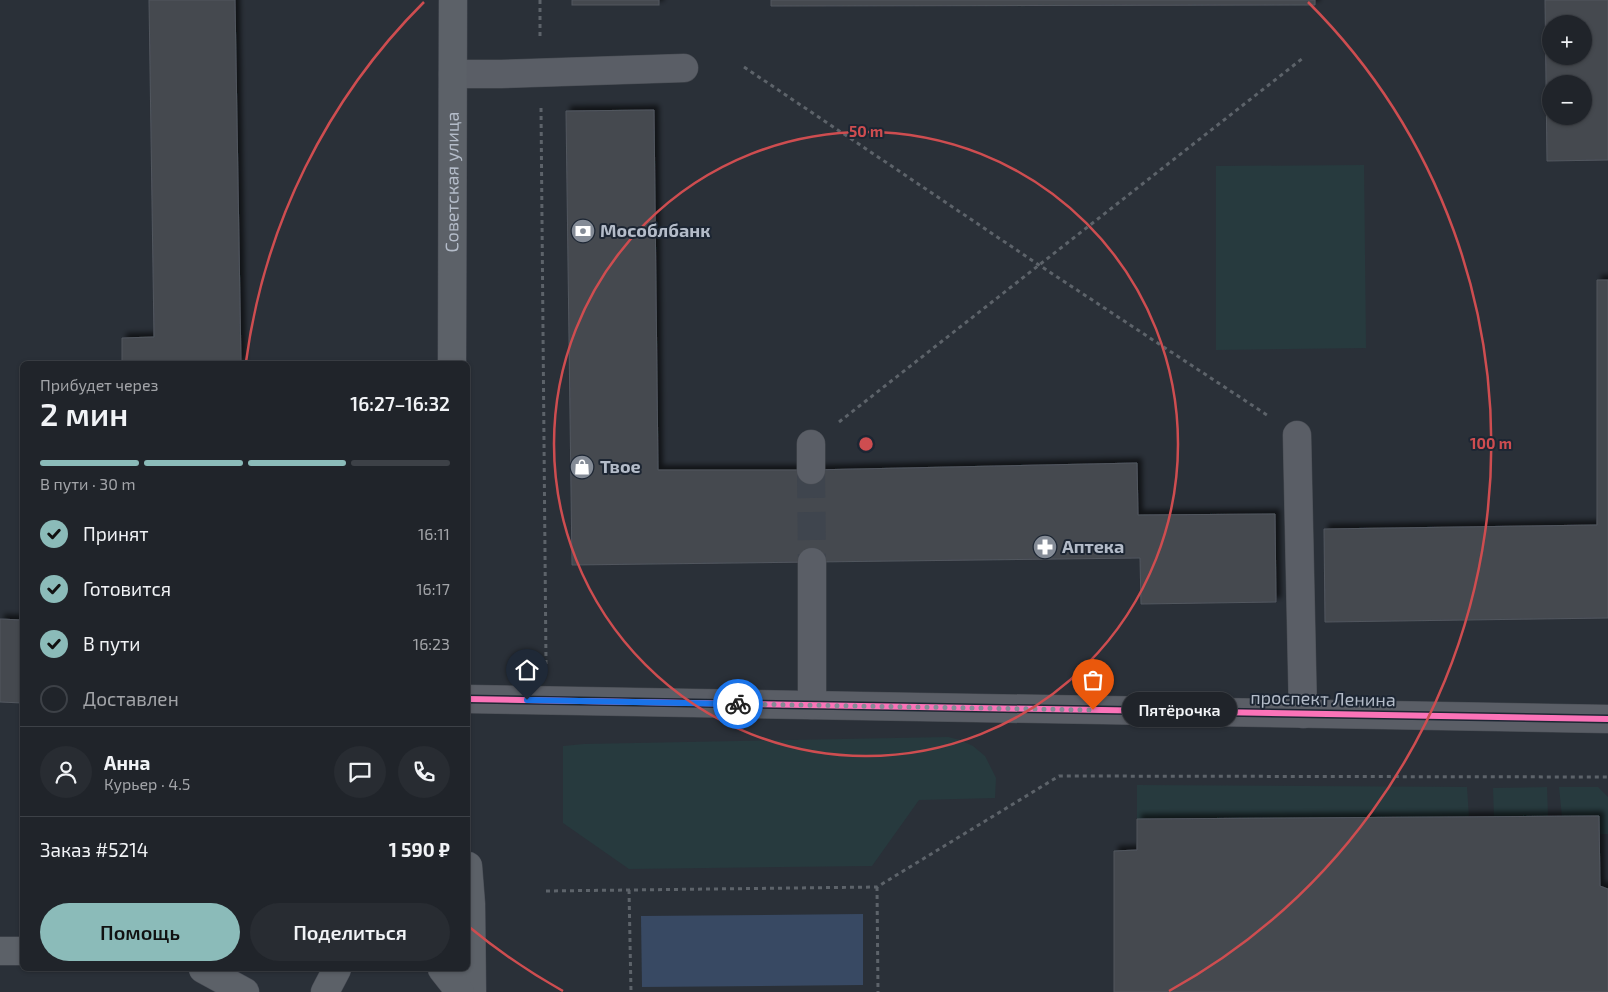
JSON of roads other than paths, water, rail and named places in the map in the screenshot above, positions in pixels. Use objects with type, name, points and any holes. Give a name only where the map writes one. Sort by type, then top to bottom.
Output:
[{"type":"main road","name":"Советская улица","points":[[452,361],[453,0]]},
{"type":"main road","points":[[470,891],[472,992]]},
{"type":"main road","points":[[0,951],[20,951]]},
{"type":"main road","points":[[207,971],[245,992]]},
{"type":"main road","points":[[325,992],[336,971]]},
{"type":"main road","points":[[444,971],[460,992]]},
{"type":"street","points":[[453,74],[684,68]]},
{"type":"street","points":[[1297,435],[1304,714]]},
{"type":"street","points":[[812,562],[812,705]]},
{"type":"street","name":"проспект Ленина","points":[[470,699],[1608,719]]},
{"type":"water","points":[[863,914],[863,985],[642,987],[641,916]]},
{"type":"tunnel","points":[[811,470],[812,562]]},
{"type":"place","name":"Мособлбанк","points":[[583,231]]},
{"type":"place","name":"Твое","points":[[582,467]]},
{"type":"place","name":"Аптека","points":[[1045,547]]},
{"type":"place","name":"Пятёрочка","points":[[1093,710]]}]
